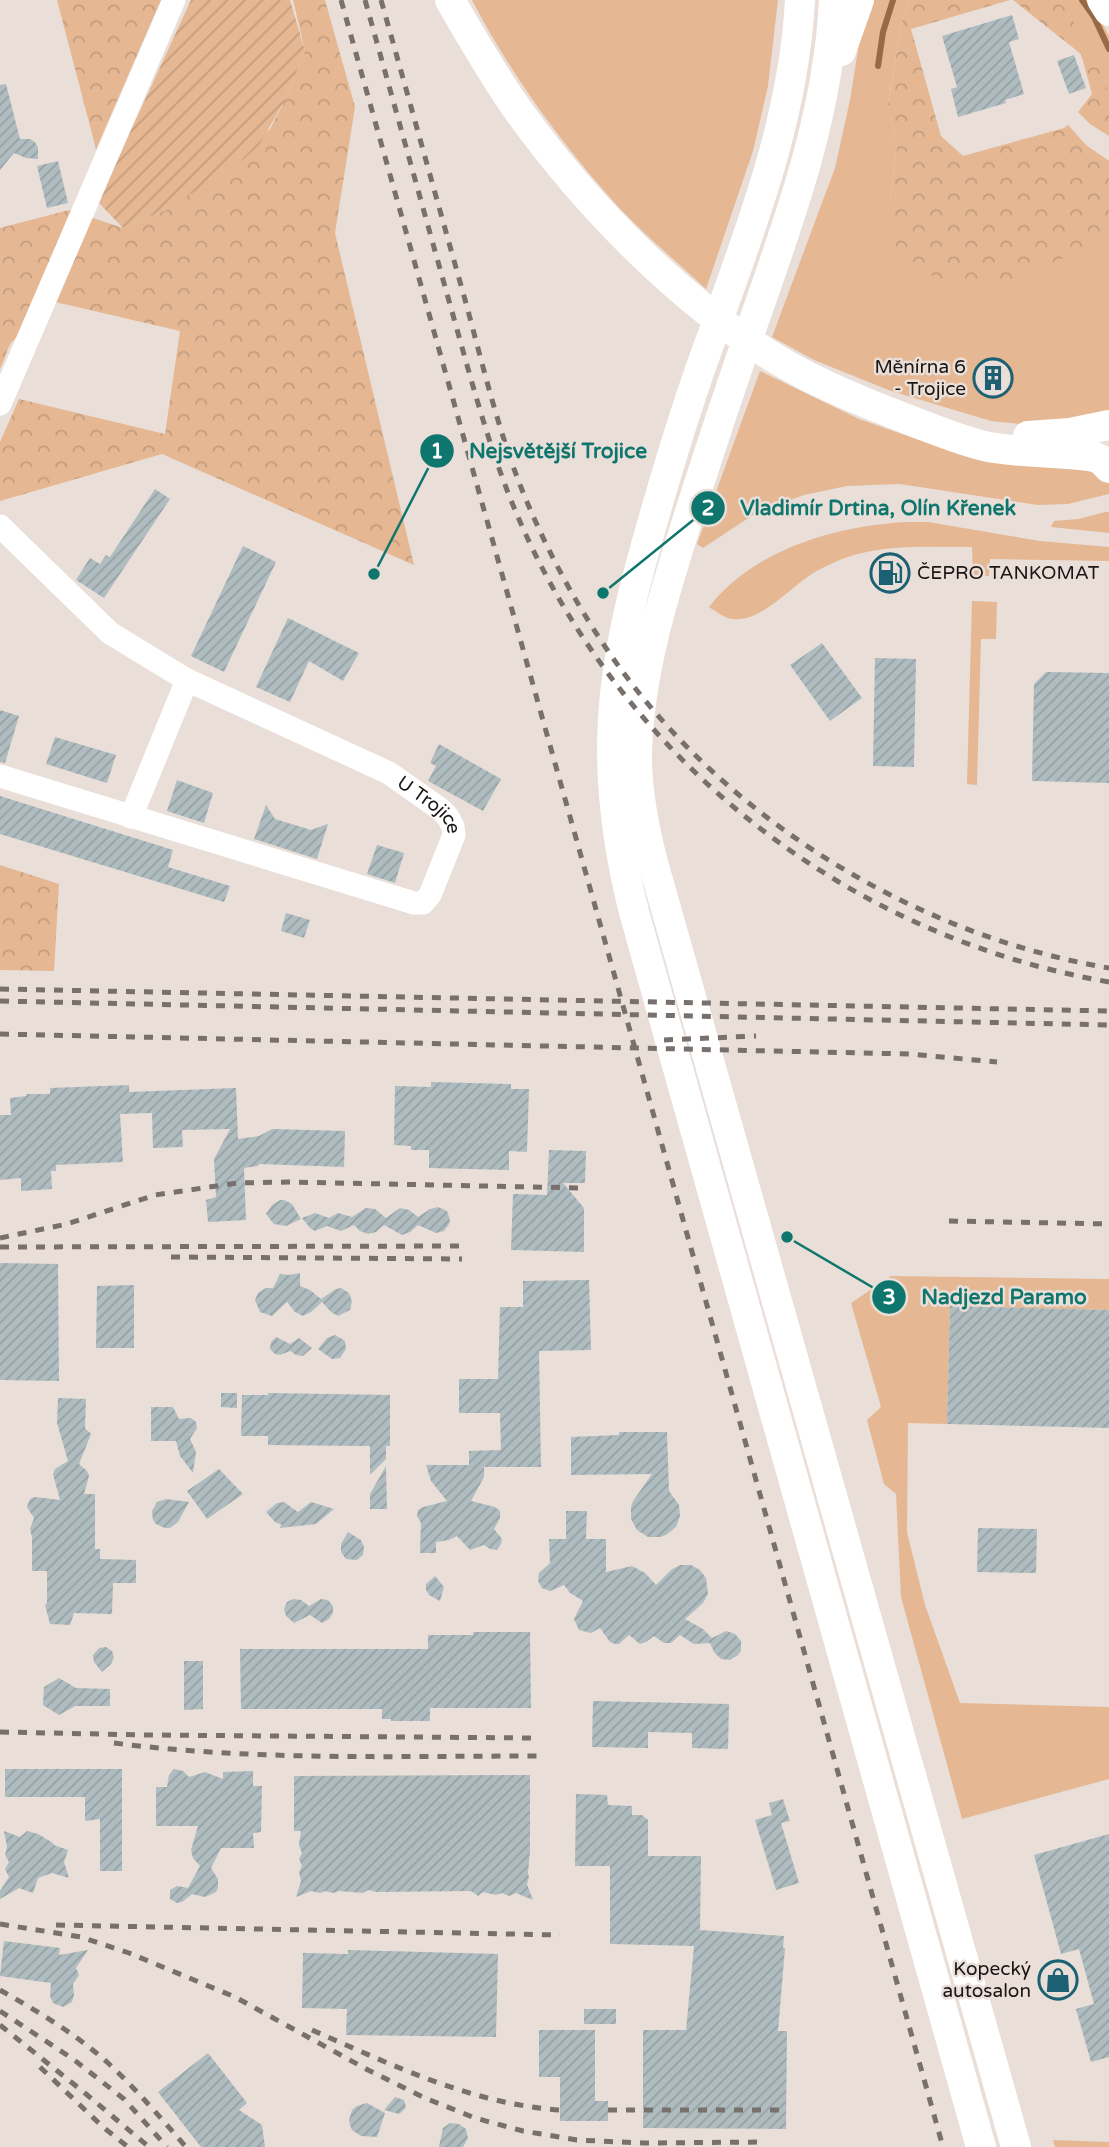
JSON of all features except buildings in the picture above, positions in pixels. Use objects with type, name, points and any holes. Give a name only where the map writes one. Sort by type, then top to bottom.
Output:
[{"type":"main road","points":[[450,0],[520,112],[562,166],[600,210],[676,285],[728,327],[781,362],[851,397],[944,433],[984,446],[1027,453],[1095,457],[1109,468]]},
{"type":"main road","points":[[800,0],[795,59],[772,162],[702,362],[666,476],[624,631],[613,719],[612,774],[626,881],[645,954],[981,2147]]},
{"type":"main road","points":[[834,0],[829,61],[820,111],[804,172],[732,382],[663,597],[647,663],[637,751],[643,824],[1016,2147]]},
{"type":"main road","points":[[820,111],[859,0]]},
{"type":"main road","points":[[1102,0],[1109,11]]},
{"type":"main road","points":[[900,416],[949,427],[1020,436],[1070,433],[1109,425]]},
{"type":"street","points":[[0,404],[174,0]]},
{"type":"street","name":"U Trojice","points":[[0,526],[110,633],[187,680],[404,782],[448,817],[454,835],[430,895],[423,904],[414,904],[0,776]]},
{"type":"street","points":[[131,817],[187,680]]},
{"type":"green space","points":[[57,0],[161,0],[96,149]]},
{"type":"green space","points":[[191,0],[290,0],[305,51],[284,102],[259,145],[245,158],[170,208],[123,228],[98,202]]},
{"type":"green space","points":[[293,0],[325,0],[355,107],[335,233],[414,565],[162,454],[0,501],[0,442],[19,399],[165,434],[180,331],[51,301],[10,344],[0,369],[0,228],[69,210],[123,228],[170,208],[270,129],[305,51]]},
{"type":"green space","points":[[472,0],[778,0],[768,86],[753,151],[706,289],[630,218],[568,148],[517,76]]},
{"type":"green space","points":[[869,0],[909,0],[902,20],[888,104],[897,146],[890,200],[1107,239],[1109,234],[1109,416],[1032,425],[991,421],[891,391],[814,360],[772,337],[835,168]]},
{"type":"green space","points":[[909,0],[1010,0],[911,29],[941,136],[963,156],[1068,125],[1086,145],[1109,161],[1107,239],[1017,278],[983,288],[952,287],[924,271],[896,247],[890,200],[897,146],[888,105],[902,20]]},
{"type":"green space","points":[[1013,0],[1059,0],[1082,34],[1106,85],[1109,98],[1109,136],[1090,124],[1078,112],[1092,94],[1081,54]]},
{"type":"green space","points":[[1059,0],[1090,0],[1109,36],[1109,99],[1088,47]]},
{"type":"green space","points":[[760,371],[859,419],[919,440],[1069,462],[1102,474],[1109,484],[1109,494],[1068,504],[1038,505],[900,484],[847,486],[804,495],[759,511],[703,548],[697,544]]},
{"type":"green space","points":[[1109,512],[1109,533],[1051,527],[1054,521],[1079,519]]},
{"type":"green space","points":[[928,522],[1040,541],[1109,547],[1109,561],[990,559],[989,576],[973,576],[972,547],[883,549],[854,555],[824,567],[776,602],[744,619],[724,616],[709,607],[749,570],[798,544],[852,529]]},
{"type":"green space","points":[[972,601],[997,602],[996,639],[981,639],[977,785],[967,784]]},
{"type":"green space","points":[[0,865],[59,884],[54,971],[0,970]]},
{"type":"green space","points":[[891,1276],[1109,1279],[1109,1310],[950,1306],[947,1424],[908,1423],[907,1532],[925,1605],[960,1703],[1109,1707],[1109,1779],[962,1819],[901,1597],[896,1494],[884,1484],[867,1420],[881,1407],[851,1303]]},
{"type":"green space","points":[[1053,2140],[1109,2142],[1109,2147],[1055,2147]]},
{"type":"waterway","points":[[878,66],[883,32],[893,0]]},
{"type":"waterway","points":[[1082,0],[1094,17],[1109,49]]},
{"type":"railway","points":[[341,0],[943,2147]]},
{"type":"railway","points":[[365,0],[471,380],[505,485],[560,600],[614,682],[679,756],[752,822],[832,878],[919,924],[1012,959],[1109,982]]},
{"type":"railway","points":[[381,0],[508,452],[527,502],[554,560],[608,651],[654,711],[706,766],[764,815],[827,859],[894,897],[964,928],[1036,952],[1109,968]]},
{"type":"railway","points":[[0,989],[1109,1011]]},
{"type":"railway","points":[[0,1001],[1109,1025]]},
{"type":"railway","points":[[0,1034],[909,1054],[997,1062]]},
{"type":"railway","points":[[664,1040],[756,1036]]},
{"type":"railway","points":[[0,1238],[67,1224],[155,1195],[237,1183],[582,1188]]},
{"type":"railway","points":[[949,1221],[1109,1224]]},
{"type":"railway","points":[[0,1247],[463,1246]]},
{"type":"railway","points":[[171,1257],[462,1259]]},
{"type":"railway","points":[[0,1732],[538,1738]]},
{"type":"railway","points":[[114,1743],[273,1755],[537,1756]]},
{"type":"railway","points":[[0,1924],[81,1937],[129,1953],[235,1997],[368,2070],[425,2098],[475,2118],[523,2131],[577,2140],[643,2143],[766,2142]]},
{"type":"railway","points":[[56,1925],[560,1935]]},
{"type":"railway","points":[[0,1990],[96,2052],[138,2093],[186,2147]]},
{"type":"railway","points":[[0,2011],[73,2059],[124,2099],[167,2147]]},
{"type":"railway","points":[[0,2025],[149,2147]]},
{"type":"railway","points":[[312,2030],[433,2081],[495,2100],[560,2110]]},
{"type":"railway","points":[[40,2067],[128,2147]]},
{"type":"railway","points":[[608,2110],[780,2110]]},
{"type":"place","name":"Měnírna 6 - Trojice","points":[[993,378]]},
{"type":"place","name":"ČEPRO TANKOMAT","points":[[890,573]]},
{"type":"place","name":"Nejsvětější Trojice","points":[[374,574]]},
{"type":"place","name":"Vladimír Drtina, Olín Křenek","points":[[603,593]]},
{"type":"place","name":"Nadjezd Paramo","points":[[787,1237]]},
{"type":"place","name":"Kopecký autosalon","points":[[1058,1980]]}]
